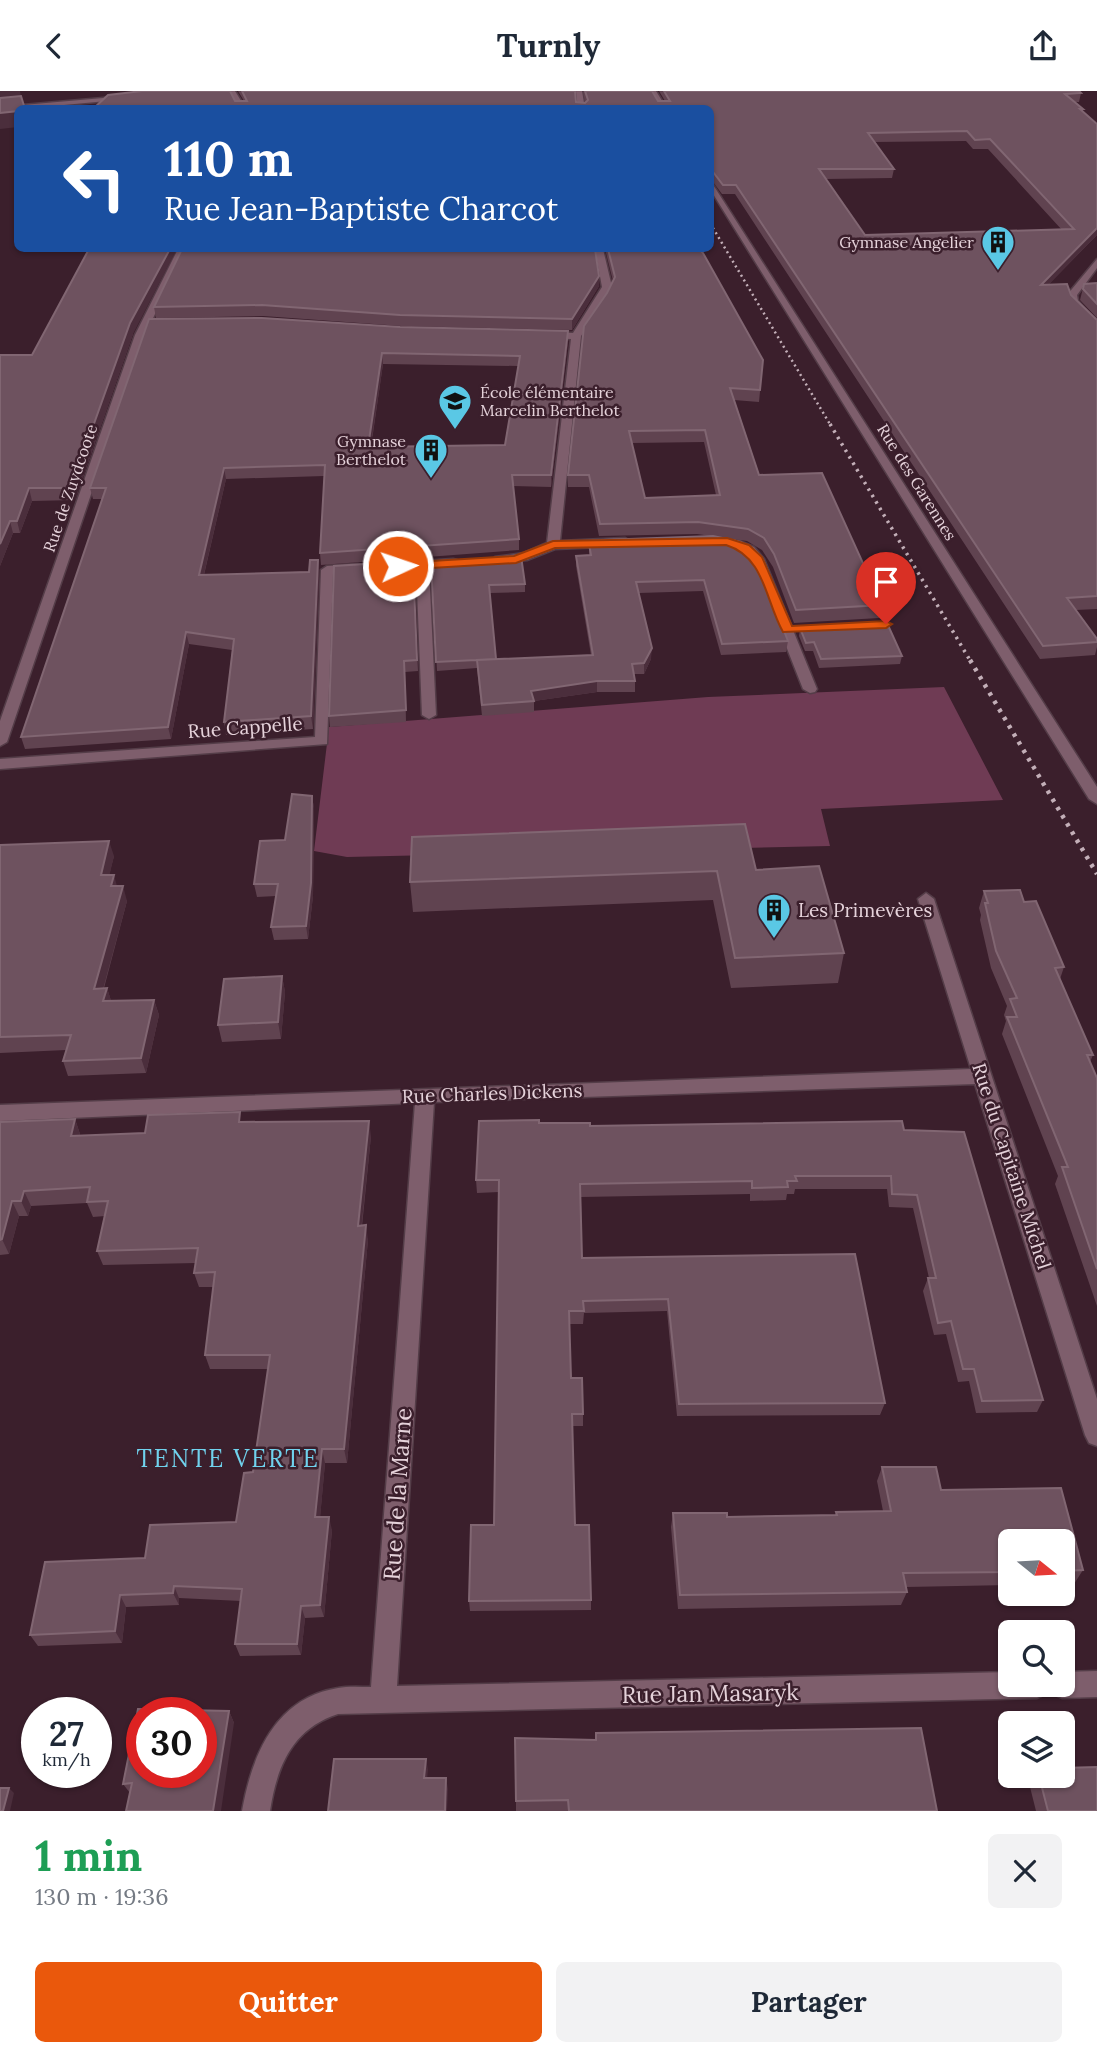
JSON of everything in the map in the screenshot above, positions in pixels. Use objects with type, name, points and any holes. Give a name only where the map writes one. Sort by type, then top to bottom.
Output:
[{"type":"street","points":[[46,105],[138,97]]},
{"type":"street","name":"Rue des Garennes","points":[[714,188],[1097,799]]},
{"type":"street","name":"Rue de Zuydcoote","points":[[0,742],[150,324],[181,252]]},
{"type":"street","points":[[553,545],[576,336],[607,287],[600,252]]},
{"type":"street","points":[[1097,262],[1072,295],[1073,302],[1097,328]]},
{"type":"street","points":[[531,335],[576,336]]},
{"type":"street","points":[[719,540],[738,544],[755,554],[793,629],[810,689]]},
{"type":"street","points":[[429,715],[415,565],[516,559],[553,545],[646,542]]},
{"type":"street","name":"Rue Cappelle","points":[[0,764],[322,741],[327,570],[368,568]]},
{"type":"street","name":"Rue du Capitaine Michel","points":[[926,898],[1097,1435]]},
{"type":"street","name":"Rue Charles Dickens","points":[[0,1113],[983,1076]]},
{"type":"street","name":"Rue de la Marne","points":[[383,1700],[425,1095]]},
{"type":"street","points":[[1075,1685],[1097,1684]]},
{"type":"street","name":"Rue Jan Masaryk","points":[[383,1700],[998,1686]]},
{"type":"street","points":[[256,1811],[270,1753],[292,1723],[306,1711],[338,1701],[383,1700]]},
{"type":"shaded area","points":[[944,687],[1003,800],[821,809],[830,846],[347,857],[314,851],[329,727],[708,697]]},
{"type":"building","points":[[142,91],[230,91],[235,101],[247,101],[242,91],[575,91],[576,102],[585,103],[588,100],[585,91],[652,91],[658,101],[670,101],[664,91],[1079,91],[1081,93],[1065,94],[1097,124],[1097,228],[1041,285],[1067,284],[1071,295],[1097,320],[1097,596],[1067,598],[1097,642],[1043,646],[736,185],[723,185],[714,173],[714,105],[97,105],[108,95]],"holes":[[[967,131],[975,140],[990,139],[1074,229],[865,235],[819,169],[894,169],[868,133]]]},
{"type":"building","points":[[21,96],[24,105],[14,105],[14,111],[0,113],[0,98]]},
{"type":"building","points":[[87,252],[168,252],[130,323],[71,488],[29,488],[17,521],[10,521],[0,544],[0,355],[32,355]]},
{"type":"building","points":[[181,252],[595,252],[599,276],[572,319],[400,315],[262,305],[154,307]]},
{"type":"building","points":[[609,252],[703,253],[763,360],[760,390],[730,388],[759,475],[822,473],[882,605],[796,610],[774,554],[764,538],[748,529],[698,522],[600,524],[589,475],[568,475],[584,326],[615,277]],"holes":[[[705,430],[720,495],[645,498],[629,431]]]},
{"type":"building","points":[[1097,283],[1097,304],[1083,289],[1084,284]]},
{"type":"building","points":[[262,318],[400,327],[568,331],[551,475],[512,475],[519,539],[320,553],[325,465],[224,468],[199,575],[309,572],[310,560],[318,560],[311,716],[224,722],[234,639],[186,632],[168,727],[21,737],[106,488],[90,488],[149,319]],"holes":[[[382,353],[520,356],[505,445],[368,447]]]},
{"type":"building","points":[[713,536],[741,542],[749,547],[788,641],[722,644],[704,580],[636,582],[652,648],[644,663],[632,664],[635,681],[597,681],[531,691],[534,701],[482,705],[477,660],[593,655],[576,556],[591,555],[589,544],[603,544],[602,540]]},
{"type":"building","points":[[521,556],[525,584],[489,585],[496,659],[436,662],[431,563]]},
{"type":"building","points":[[413,561],[417,660],[404,661],[406,710],[329,716],[334,566]]},
{"type":"building","points":[[887,623],[902,656],[821,659],[814,642],[806,643],[800,628]]},
{"type":"building","points":[[292,794],[312,796],[311,883],[306,926],[271,927],[278,884],[254,884],[260,841],[285,840]]},
{"type":"building","points":[[745,824],[756,870],[819,866],[844,953],[735,958],[717,871],[410,882],[412,837]]},
{"type":"building","points":[[109,841],[101,875],[114,875],[111,886],[123,886],[94,989],[107,988],[103,1001],[154,1000],[141,1058],[63,1061],[71,1035],[0,1037],[0,845]]},
{"type":"building","points":[[1020,890],[1024,902],[1036,901],[1064,967],[1055,968],[1093,1055],[1087,1055],[1097,1078],[1097,1269],[1062,1167],[1068,1167],[1007,1017],[1017,1017],[1010,999],[1017,998],[996,951],[984,891]]},
{"type":"building","points":[[282,976],[278,1022],[218,1025],[224,979]]},
{"type":"building","points":[[240,1112],[239,1122],[369,1121],[358,1226],[366,1225],[344,1449],[322,1449],[315,1517],[329,1517],[320,1605],[301,1606],[297,1644],[235,1644],[242,1589],[174,1586],[173,1593],[120,1595],[115,1631],[30,1635],[45,1562],[145,1558],[150,1525],[236,1522],[244,1473],[253,1472],[270,1355],[205,1355],[215,1272],[194,1273],[198,1248],[97,1251],[108,1201],[87,1202],[90,1187],[24,1191],[21,1201],[12,1201],[0,1240],[0,1122],[75,1119],[71,1136],[145,1133],[148,1115]]},
{"type":"building","points":[[539,1120],[539,1123],[590,1123],[590,1126],[902,1121],[904,1130],[964,1132],[1043,1400],[982,1401],[974,1369],[963,1369],[951,1321],[938,1323],[928,1278],[936,1278],[917,1195],[892,1194],[891,1176],[795,1176],[797,1181],[787,1181],[788,1187],[752,1188],[752,1181],[580,1184],[582,1258],[855,1254],[885,1403],[679,1404],[668,1299],[583,1301],[584,1311],[569,1311],[571,1378],[582,1378],[583,1414],[572,1414],[575,1525],[589,1525],[591,1600],[469,1601],[471,1525],[494,1525],[499,1180],[476,1180],[479,1121]]},
{"type":"building","points":[[882,1467],[936,1467],[941,1490],[1061,1488],[1072,1529],[998,1529],[998,1572],[903,1573],[907,1592],[680,1595],[673,1513],[727,1513],[727,1517],[891,1511]]},
{"type":"building","points":[[1075,1540],[1083,1570],[1075,1570]]},
{"type":"building","points":[[217,1711],[229,1711],[217,1786]]},
{"type":"building","points":[[921,1728],[937,1811],[569,1811],[568,1800],[516,1801],[515,1738],[596,1740],[596,1733]]},
{"type":"building","points":[[334,1759],[426,1759],[424,1778],[446,1778],[445,1811],[328,1811]]},
{"type":"building","points":[[1097,1767],[1097,1811],[1048,1811],[1042,1788],[1075,1788],[1075,1768]]},
{"type":"building","points":[[0,1788],[9,1788],[3,1811],[0,1811]]},
{"type":"building","points":[[131,1788],[217,1788],[213,1811],[126,1811]]},
{"type":"railway","points":[[714,230],[831,426]]},
{"type":"railway","points":[[830,424],[971,662]]},
{"type":"railway","points":[[970,660],[1097,874]]},
{"type":"place","name":"Gymnase Angelier","points":[[998,272]]},
{"type":"place","name":"École élémentaire Marcelin Berthelot","points":[[455,431]]},
{"type":"place","name":"Gymnase Berthelot","points":[[431,480]]},
{"type":"place","name":"Les Primevères","points":[[774,940]]},
{"type":"district","name":"TENTE VERTE","points":[[228,1458]]},
{"type":"route","points":[[398,566],[516,559],[553,545],[727,541],[745,547],[755,554],[787,630],[886,624]]}]
